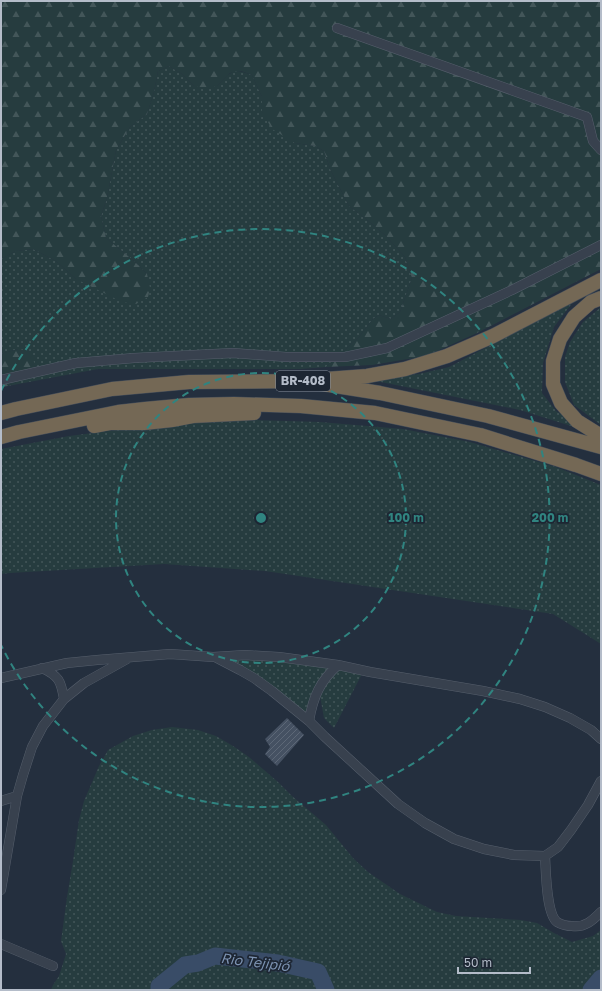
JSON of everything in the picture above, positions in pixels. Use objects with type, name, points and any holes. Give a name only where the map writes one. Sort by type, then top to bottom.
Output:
[{"type":"highway","points":[[304,382],[367,376],[405,369],[447,356],[493,336],[601,280]]},
{"type":"highway","points":[[601,298],[591,302],[574,317],[560,339],[553,361],[553,384],[561,403],[576,421],[601,436]]},
{"type":"highway","name":"BR-408","points":[[1,413],[112,389],[189,382],[304,382],[380,393],[488,416],[601,447]]},
{"type":"highway","name":"BR-408","points":[[1,437],[118,412],[190,405],[271,405],[375,413],[480,435],[601,474]]},
{"type":"highway","points":[[1,442],[110,423],[144,423],[193,416],[325,409]]},
{"type":"lane","points":[[337,28],[586,117],[593,141],[601,150]]},
{"type":"lane","points":[[1,380],[76,363],[134,358],[233,354],[286,357],[345,357],[387,348],[505,293],[601,245]]},
{"type":"lane","points":[[1,678],[67,663],[129,657],[170,654],[214,657],[245,655],[279,656],[338,665],[520,699],[545,707],[570,718],[591,730],[601,739]]},
{"type":"lane","points":[[1,890],[17,796],[32,747],[43,726],[64,699],[84,683],[129,657]]},
{"type":"lane","points":[[214,657],[254,678],[272,691],[309,721],[325,738],[398,804],[425,823],[454,839],[484,849],[514,855],[545,856],[558,847],[571,830],[588,805],[601,781]]},
{"type":"lane","points":[[309,721],[315,696],[324,679],[338,665]]},
{"type":"lane","points":[[42,668],[52,673],[59,679],[64,699]]},
{"type":"lane","points":[[1,801],[17,796]]},
{"type":"lane","points":[[545,856],[547,889],[551,912],[557,922],[563,925],[576,927],[591,922],[601,912]]},
{"type":"lane","points":[[1,944],[53,966]]},
{"type":"green space","points":[[1,1],[601,1],[601,269],[477,333],[426,356],[372,365],[326,367],[359,337],[373,319],[379,315],[391,319],[400,312],[412,278],[405,257],[386,236],[349,206],[331,171],[324,151],[315,146],[295,143],[272,129],[262,112],[262,97],[252,75],[241,71],[230,73],[217,86],[207,89],[194,86],[182,74],[169,66],[158,71],[154,92],[147,114],[130,127],[116,150],[107,198],[101,216],[106,238],[147,274],[150,288],[148,297],[136,304],[122,302],[76,279],[56,261],[33,249],[16,251],[1,259]]},
{"type":"green space","points":[[169,66],[182,74],[194,86],[217,86],[229,74],[236,71],[252,75],[262,97],[262,112],[295,143],[315,146],[324,151],[331,171],[349,206],[386,236],[405,257],[412,278],[400,312],[391,319],[379,315],[373,319],[359,337],[326,367],[301,369],[98,369],[8,386],[31,375],[18,349],[1,354],[1,259],[16,251],[33,249],[56,261],[76,279],[147,274],[106,238],[101,216],[107,198],[116,150],[130,127],[147,114],[154,92],[158,71]]},
{"type":"green space","points":[[573,302],[554,327],[543,363],[542,393],[556,411],[587,431],[520,410],[371,380],[419,374],[449,367]]},
{"type":"green space","points":[[601,307],[601,425],[574,405],[565,382],[565,357],[570,342],[583,322]]},
{"type":"green space","points":[[18,349],[29,351],[35,364],[31,375],[8,386],[1,387],[1,354]]},
{"type":"green space","points":[[195,420],[320,422],[403,429],[470,442],[556,467],[601,485],[601,644],[553,614],[265,571],[164,564],[1,574],[1,449],[69,436]]},
{"type":"green space","points":[[213,657],[338,665],[331,671],[309,717],[272,691]]},
{"type":"green space","points":[[344,669],[363,672],[334,728],[324,718],[320,696],[327,680],[337,670]]},
{"type":"green space","points":[[172,727],[198,730],[216,736],[249,757],[326,825],[353,858],[368,872],[400,894],[437,912],[456,916],[521,920],[537,923],[572,942],[593,936],[601,930],[601,990],[51,990],[59,976],[66,954],[61,941],[79,820],[84,801],[99,766],[108,750],[133,736],[152,730]]},
{"type":"building","points":[[287,718],[304,735],[277,766],[265,754],[270,747],[265,739]]},
{"type":"waterway","name":"Rio Tejipió","points":[[159,990],[159,986],[185,965],[198,963],[215,956],[278,963],[318,972],[326,990]]},
{"type":"waterway","name":"Rio Tejipió","points":[[591,990],[601,978]]}]
